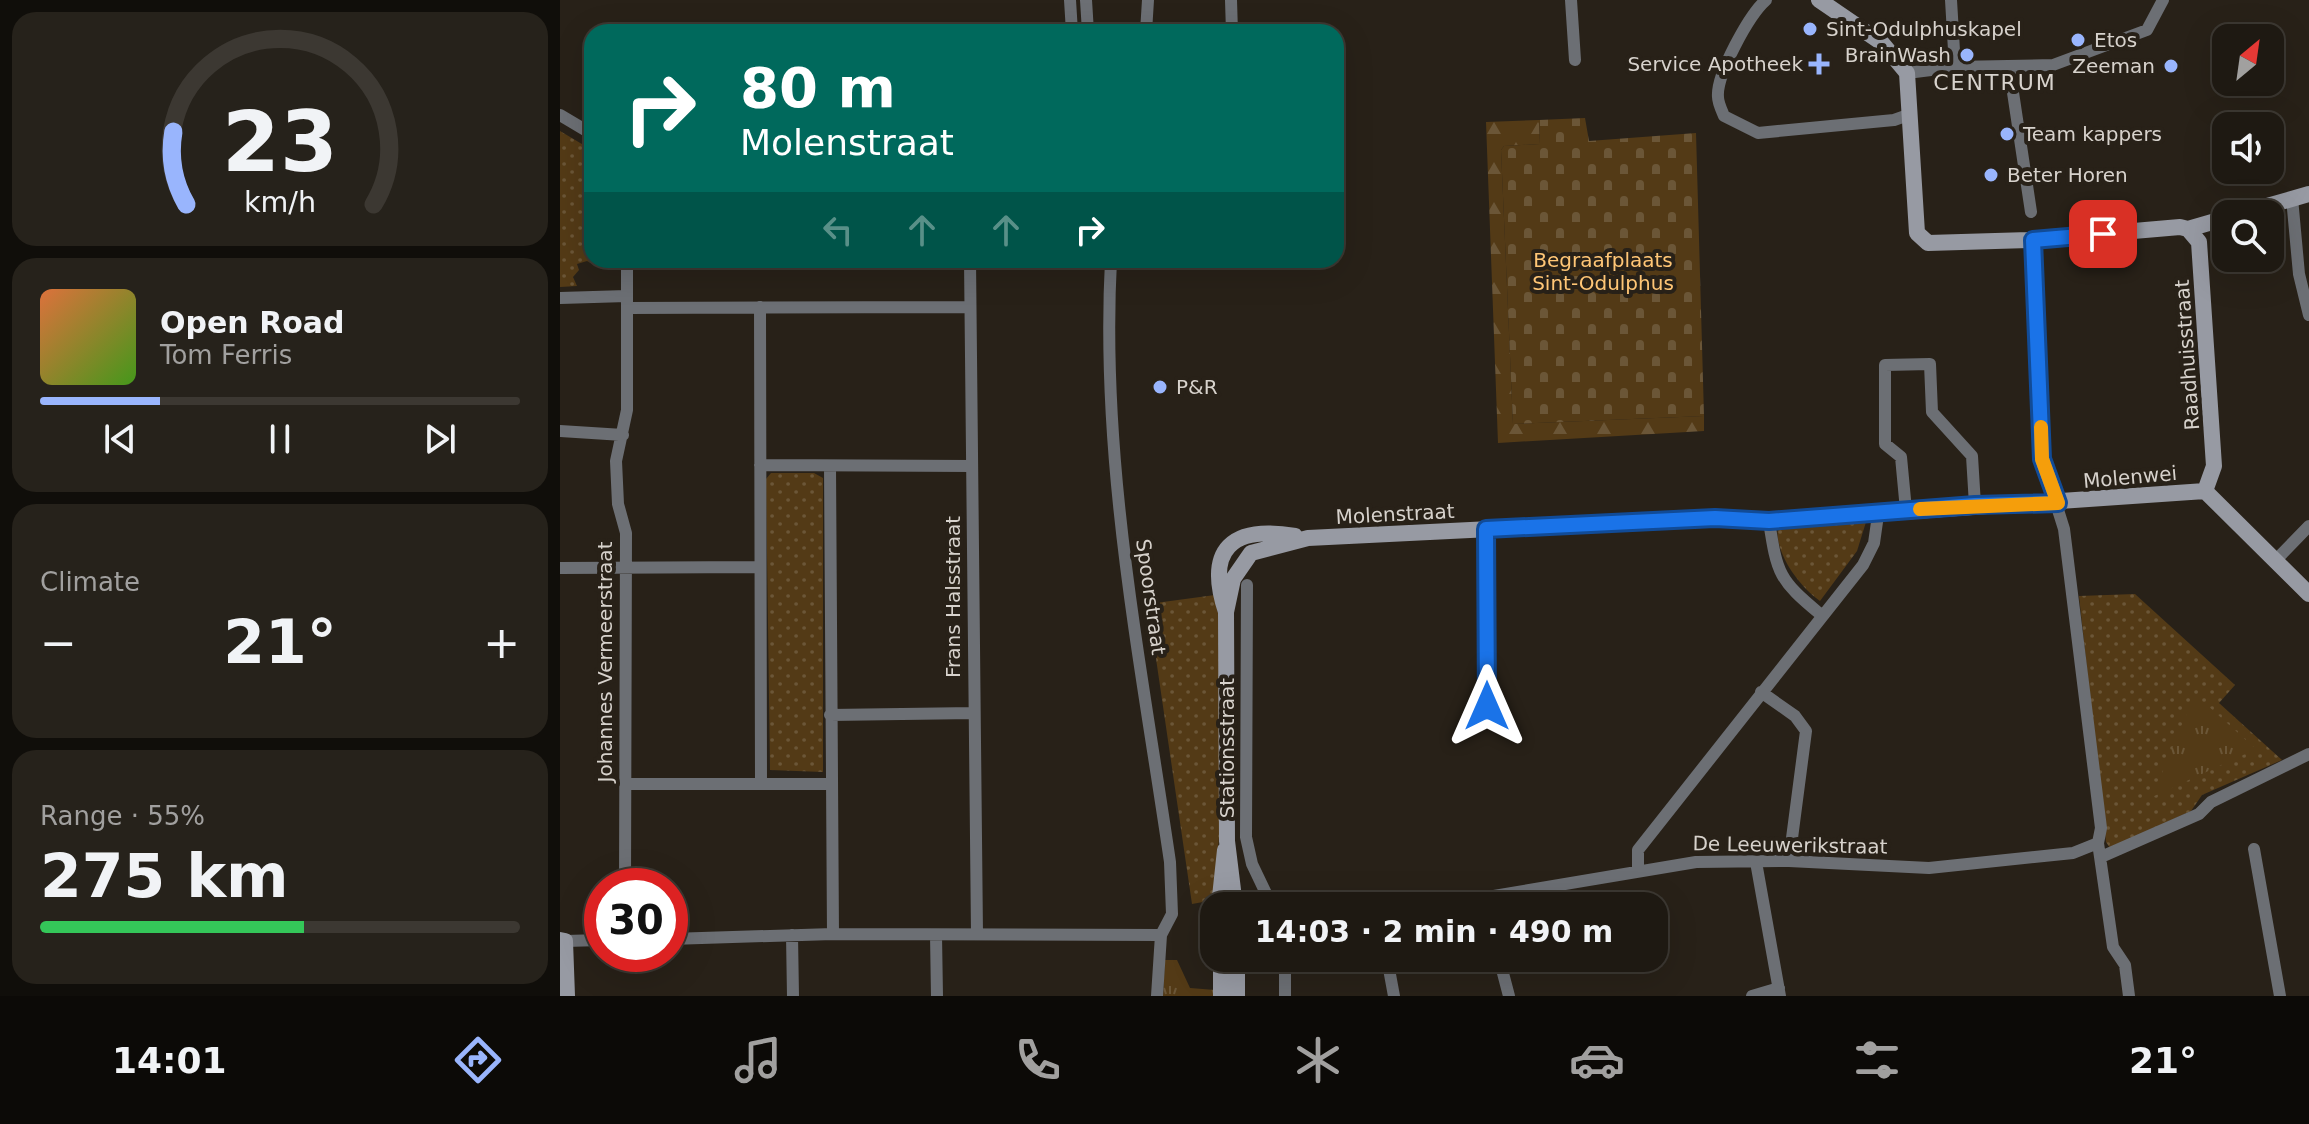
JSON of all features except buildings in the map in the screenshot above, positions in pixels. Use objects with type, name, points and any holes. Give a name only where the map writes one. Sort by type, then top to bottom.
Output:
[{"type":"street","points":[[1070,0],[1072,24]]},
{"type":"street","points":[[1086,0],[1088,24]]},
{"type":"street","points":[[1146,24],[1148,0]]},
{"type":"street","points":[[1231,0],[1232,24]]},
{"type":"street","points":[[1571,0],[1575,60]]},
{"type":"street","points":[[1766,0],[1748,22],[1724,72],[1718,97],[1724,116],[1758,133],[1894,120],[1911,114]]},
{"type":"street","points":[[1819,0],[1882,43],[1907,73],[1916,227],[1922,239],[1939,245],[2033,240],[2188,229],[2212,222]]},
{"type":"street","points":[[1951,0],[1955,67]]},
{"type":"street","points":[[1907,73],[1955,67],[2053,65],[2147,30],[2163,0]]},
{"type":"street","points":[[2009,66],[2031,212]]},
{"type":"street","points":[[560,115],[584,129]]},
{"type":"street","points":[[2284,200],[2309,194]]},
{"type":"street","points":[[2292,198],[2299,274],[2309,315]]},
{"type":"street","name":"Raadhuisstraat","points":[[2188,229],[2199,242],[2204,294],[2214,466],[2205,491]]},
{"type":"street","points":[[2033,240],[2042,459],[2058,503],[2101,828],[2098,843],[2113,947],[2125,965],[2129,996]]},
{"type":"street","name":"Johannes Vermeerstraat","points":[[625,868],[626,533],[618,504],[616,461],[627,410],[627,268]]},
{"type":"street","name":"Frans Halsstraat","points":[[970,268],[977,934]]},
{"type":"street","name":"Spoorstraat","points":[[1111,268],[1109,401],[1113,457],[1170,862],[1172,914],[1161,935],[1157,996]]},
{"type":"street","points":[[560,298],[760,307],[969,307]]},
{"type":"street","points":[[760,307],[761,784]]},
{"type":"street","points":[[1906,510],[1901,457],[1885,444],[1885,365],[1930,364],[1932,412],[1972,456],[1975,505]]},
{"type":"street","points":[[560,431],[623,435]]},
{"type":"street","points":[[760,465],[972,466]]},
{"type":"street","points":[[830,466],[833,934]]},
{"type":"street","points":[[2205,491],[2309,594]]},
{"type":"street","name":"Molenwei","points":[[2058,503],[2205,491]]},
{"type":"street","name":"Molenstraat","points":[[1308,538],[1715,518],[1769,521],[1878,515],[1975,505],[2058,503]]},
{"type":"street","points":[[1638,871],[1638,850],[1820,614],[1863,565],[1874,543],[1878,515]]},
{"type":"street","points":[[1769,521],[1780,573],[1790,589],[1820,614]]},
{"type":"street","points":[[2275,561],[2309,526]]},
{"type":"street","points":[[1486,529],[1487,706]]},
{"type":"street","name":"Stationsstraat","points":[[1233,892],[1227,841],[1226,612],[1217,569],[1221,554],[1236,539],[1254,532],[1308,538]]},
{"type":"street","points":[[560,568],[759,567]]},
{"type":"street","name":"Stationsstraat","points":[[1247,585],[1246,837],[1252,864],[1265,892]]},
{"type":"street","points":[[1761,692],[1795,716],[1806,731],[1789,861]]},
{"type":"street","points":[[830,715],[974,713]]},
{"type":"street","points":[[2101,857],[2199,814],[2211,802],[2309,754]]},
{"type":"street","points":[[625,784],[831,784]]},
{"type":"street","name":"Stationsstraat","points":[[1219,892],[1227,841]]},
{"type":"street","name":"De Leeuwerikstraat","points":[[1531,892],[1696,862],[1789,861],[1929,868],[2073,853],[2098,843]]},
{"type":"street","points":[[2254,849],[2280,996]]},
{"type":"street","points":[[1752,996],[1780,992],[1765,928],[1756,862]]},
{"type":"street","points":[[688,938],[833,934],[1161,935]]},
{"type":"street","points":[[792,935],[793,996]]},
{"type":"street","points":[[936,935],[937,996]]},
{"type":"street","points":[[567,996],[563,940],[584,940]]},
{"type":"street","points":[[1221,972],[1221,996]]},
{"type":"street","points":[[1237,972],[1237,996]]},
{"type":"street","points":[[1285,972],[1285,996]]},
{"type":"street","points":[[1390,972],[1394,996]]},
{"type":"street","points":[[1503,972],[1509,996]]},
{"type":"green space","name":"Begraafplaats Sint-Odulphus","points":[[1585,118],[1589,141],[1696,133],[1704,416],[1513,424],[1501,150],[1504,146],[1540,144],[1539,120]]},
{"type":"green space","points":[[1539,120],[1540,144],[1504,146],[1501,150],[1513,424],[1704,416],[1704,431],[1498,443],[1486,122]]},
{"type":"green space","points":[[560,131],[584,145],[584,262],[577,264],[579,270],[573,277],[577,286],[560,287]]},
{"type":"green space","points":[[771,473],[814,473],[823,478],[823,772],[770,770],[766,479]]},
{"type":"green space","points":[[1866,522],[1857,551],[1820,601],[1801,584],[1788,566],[1780,546],[1778,526]]},
{"type":"green space","points":[[2135,594],[2235,685],[2219,703],[2282,760],[2202,795],[2191,811],[2110,848],[2106,842],[2079,596]]},
{"type":"green space","points":[[1215,595],[1220,626],[1219,837],[1215,892],[1200,892],[1200,903],[1192,904],[1148,604]]},
{"type":"green space","points":[[2207,705],[2256,749],[2152,797],[2190,706]]},
{"type":"green space","points":[[1165,960],[1177,960],[1190,988],[1215,990],[1215,996],[1163,996]]},
{"type":"slow traffic","points":[[1920,509],[2058,503],[2042,459],[2041,427]]},
{"type":"place","name":"Sint-Odulphuskapel","points":[[1810,29]]},
{"type":"place","name":"Etos","points":[[2078,40]]},
{"type":"place","name":"BrainWash","points":[[1967,55]]},
{"type":"place","name":"Service Apotheek","points":[[1819,64]]},
{"type":"place","name":"Zeeman","points":[[2171,66]]},
{"type":"place","name":"Team kappers","points":[[2007,134]]},
{"type":"place","name":"Beter Horen","points":[[1991,175]]},
{"type":"place","name":"P&R","points":[[1160,387]]},
{"type":"district","name":"CENTRUM","points":[[1995,82]]},
{"type":"route","points":[[1487,706],[1486,529],[1715,518],[1769,521],[1878,515],[1975,505],[2058,503],[2042,459],[2033,240],[2103,234]]}]
